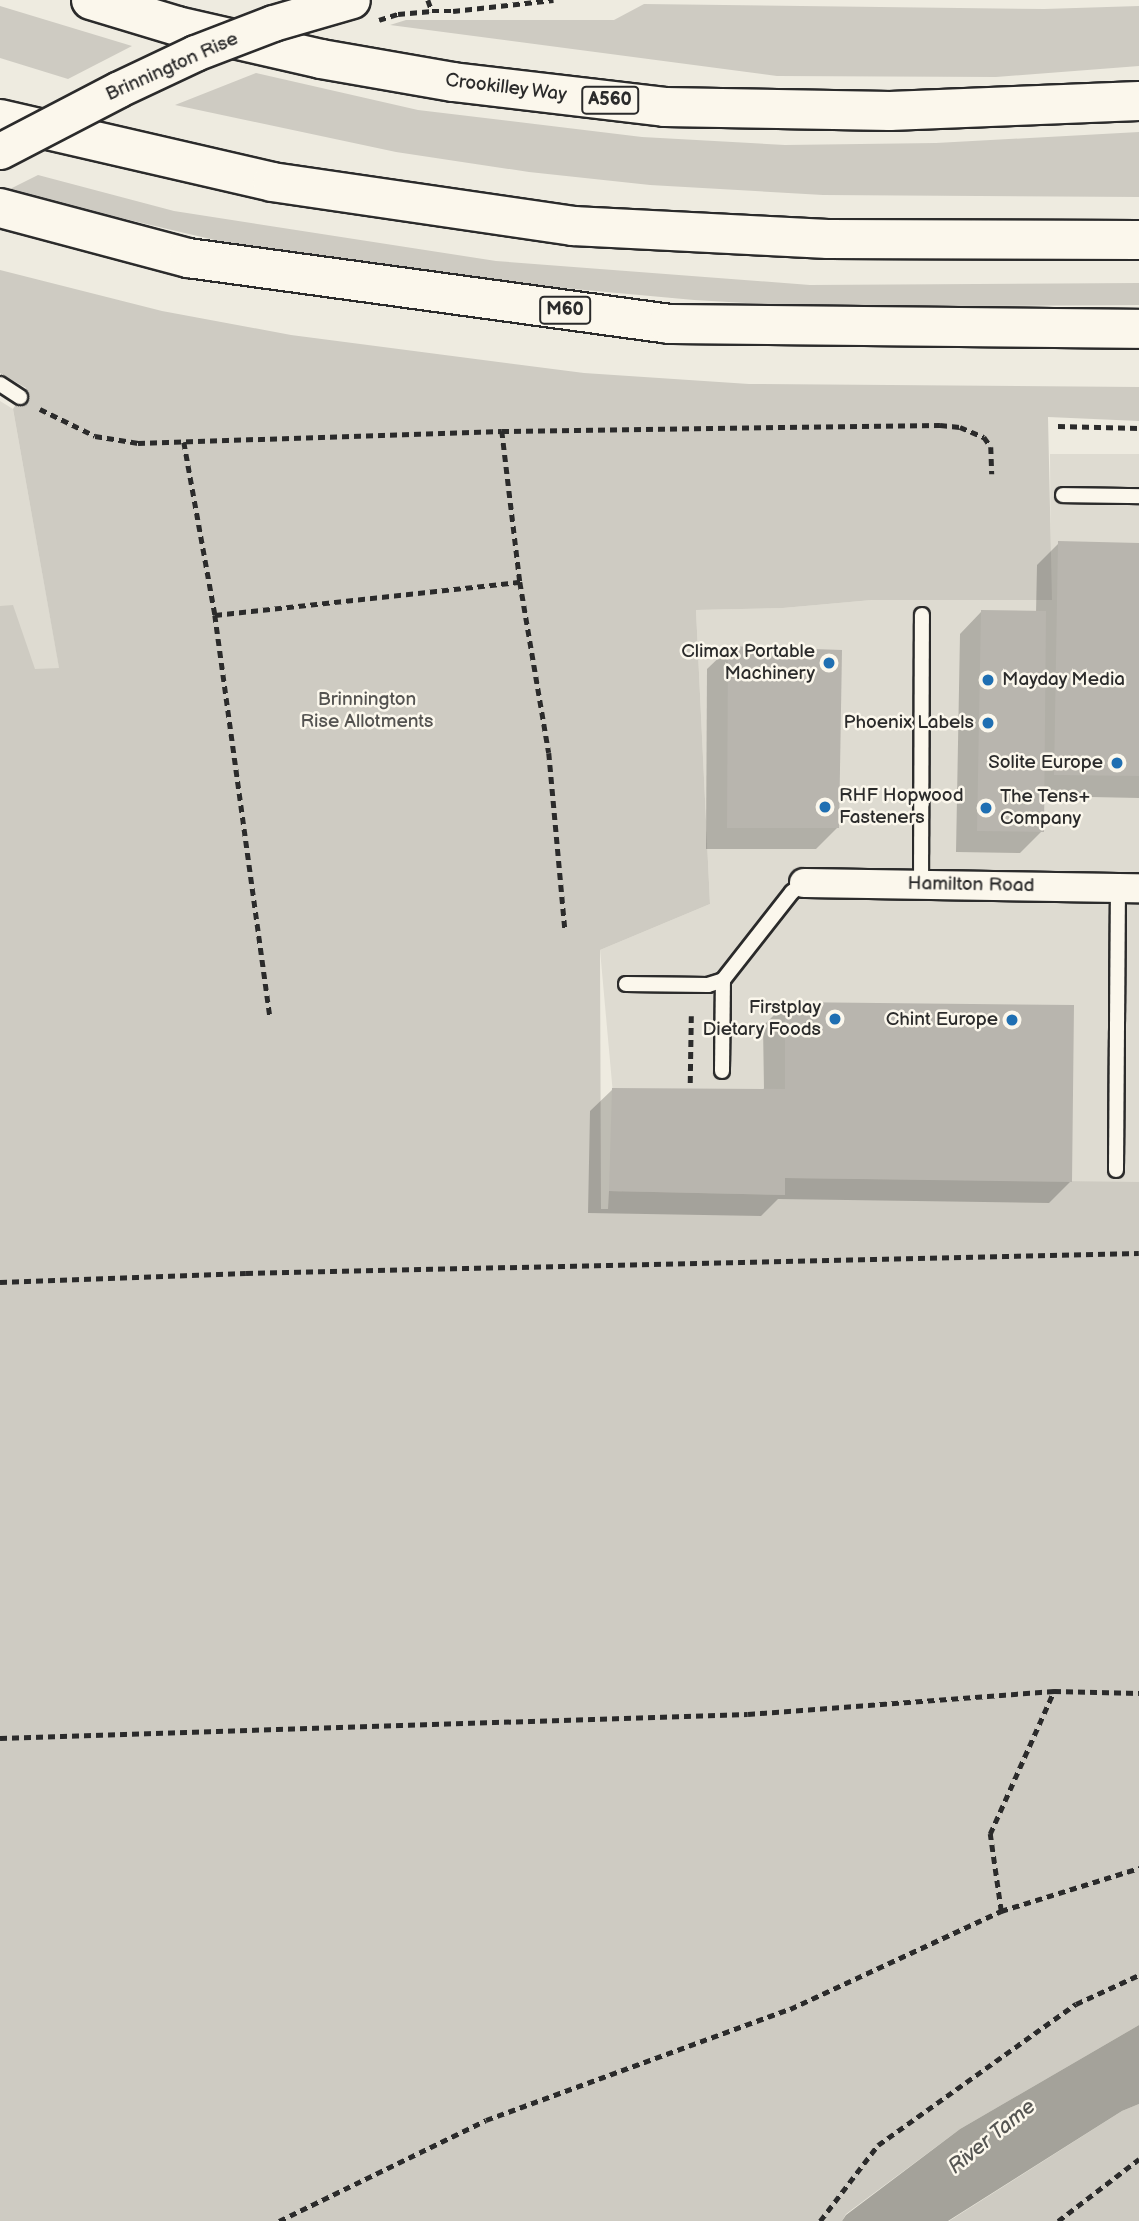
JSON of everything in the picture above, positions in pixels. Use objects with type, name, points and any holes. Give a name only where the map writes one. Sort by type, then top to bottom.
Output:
[{"type":"main road","name":"Crookilley Way","points":[[91,0],[177,26],[321,59],[453,82],[665,107],[890,111],[1139,101]]},
{"type":"main road","points":[[0,119],[272,182],[573,226],[828,239],[1139,240]]},
{"type":"main road","name":"M60","points":[[0,208],[188,258],[668,324],[1139,329]]},
{"type":"street","name":"Brinnington Rise","points":[[0,151],[195,53],[273,23],[352,0]]},
{"type":"street","name":"Hamilton Road","points":[[804,883],[1128,888]]},
{"type":"lane","points":[[0,384],[20,397]]},
{"type":"lane","points":[[1063,495],[1139,496]]},
{"type":"lane","points":[[921,884],[922,615]]},
{"type":"lane","points":[[626,984],[708,985],[723,980],[792,892],[804,883]]},
{"type":"lane","points":[[1116,1170],[1128,888]]},
{"type":"lane","points":[[722,1071],[723,980]]},
{"type":"path","points":[[428,0],[432,11]]},
{"type":"path","points":[[398,14],[553,0]]},
{"type":"path","points":[[20,397],[71,425],[117,442],[502,431],[940,425],[960,427],[984,436],[991,447],[992,474]]},
{"type":"path","points":[[1058,426],[1139,428]]},
{"type":"path","points":[[502,431],[520,582],[549,753],[565,928]]},
{"type":"path","points":[[184,442],[215,615],[270,1017]]},
{"type":"path","points":[[215,615],[520,582]]},
{"type":"path","points":[[690,1083],[691,1016]]},
{"type":"path","points":[[0,1282],[246,1273],[1139,1253]]},
{"type":"path","points":[[0,1738],[748,1714],[1054,1691],[1139,1693]]},
{"type":"path","points":[[1001,1911],[990,1834],[1054,1691]]},
{"type":"path","points":[[279,2221],[486,2120],[790,2009],[1001,1911],[1139,1868]]},
{"type":"path","points":[[821,2221],[878,2145],[1076,2004],[1139,1975]]},
{"type":"path","points":[[1058,2221],[1139,2159]]},
{"type":"shaded area","points":[[0,401],[13,409],[128,1053],[0,1063]]},
{"type":"shaded area","points":[[1050,454],[1139,454],[1139,1208],[623,1205],[600,950],[710,904],[696,610],[783,608],[872,600],[1051,600]]},
{"type":"green space","points":[[644,4],[1044,9],[1139,6],[1139,66],[996,77],[777,76],[390,25],[406,20],[614,20]]},
{"type":"green space","points":[[0,6],[132,46],[68,79],[0,58]]},
{"type":"green space","points":[[256,73],[418,110],[642,137],[785,145],[936,143],[1139,132],[1139,197],[823,195],[650,185],[529,172],[396,152],[175,105]]},
{"type":"green space","points":[[38,175],[174,211],[496,261],[810,285],[1139,283],[1139,305],[820,307],[694,300],[430,276],[270,253],[6,191]]},
{"type":"green space","name":"Brinnington Rise Allotments","points":[[0,270],[162,311],[291,335],[584,373],[749,384],[1139,387],[1139,421],[1048,417],[1052,600],[872,600],[783,608],[696,610],[710,904],[600,950],[601,1209],[608,1209],[609,1191],[785,1195],[785,1178],[1139,1182],[1139,2025],[960,2129],[846,2214],[842,2221],[0,2221],[0,606],[13,605],[35,669],[59,668],[13,409],[26,388],[0,373]]},
{"type":"green space","points":[[1139,2104],[1139,2221],[949,2221],[1122,2111]]},
{"type":"water","name":"River Tame","points":[[1139,2025],[1139,2104],[1122,2111],[948,2221],[842,2221],[846,2215],[960,2129]]},
{"type":"building","points":[[1058,541],[1139,543],[1139,776],[1054,775]]},
{"type":"building","points":[[981,610],[1046,611],[1044,832],[977,831]]},
{"type":"building","points":[[728,646],[842,650],[839,828],[727,828]]},
{"type":"building","points":[[785,1002],[1074,1005],[1072,1182],[785,1178],[785,1195],[609,1191],[612,1088],[785,1089]]},
{"type":"place","name":"Climax Portable Machinery","points":[[829,663]]},
{"type":"place","name":"Mayday Media","points":[[988,680]]},
{"type":"place","name":"Phoenix Labels","points":[[988,723]]},
{"type":"place","name":"Solite Europe","points":[[1117,763]]},
{"type":"place","name":"RHF Hopwood Fasteners","points":[[825,807]]},
{"type":"place","name":"The Tens+ Company","points":[[986,808]]},
{"type":"place","name":"Firstplay Dietary Foods","points":[[835,1019]]},
{"type":"place","name":"Chint Europe","points":[[1012,1020]]}]
